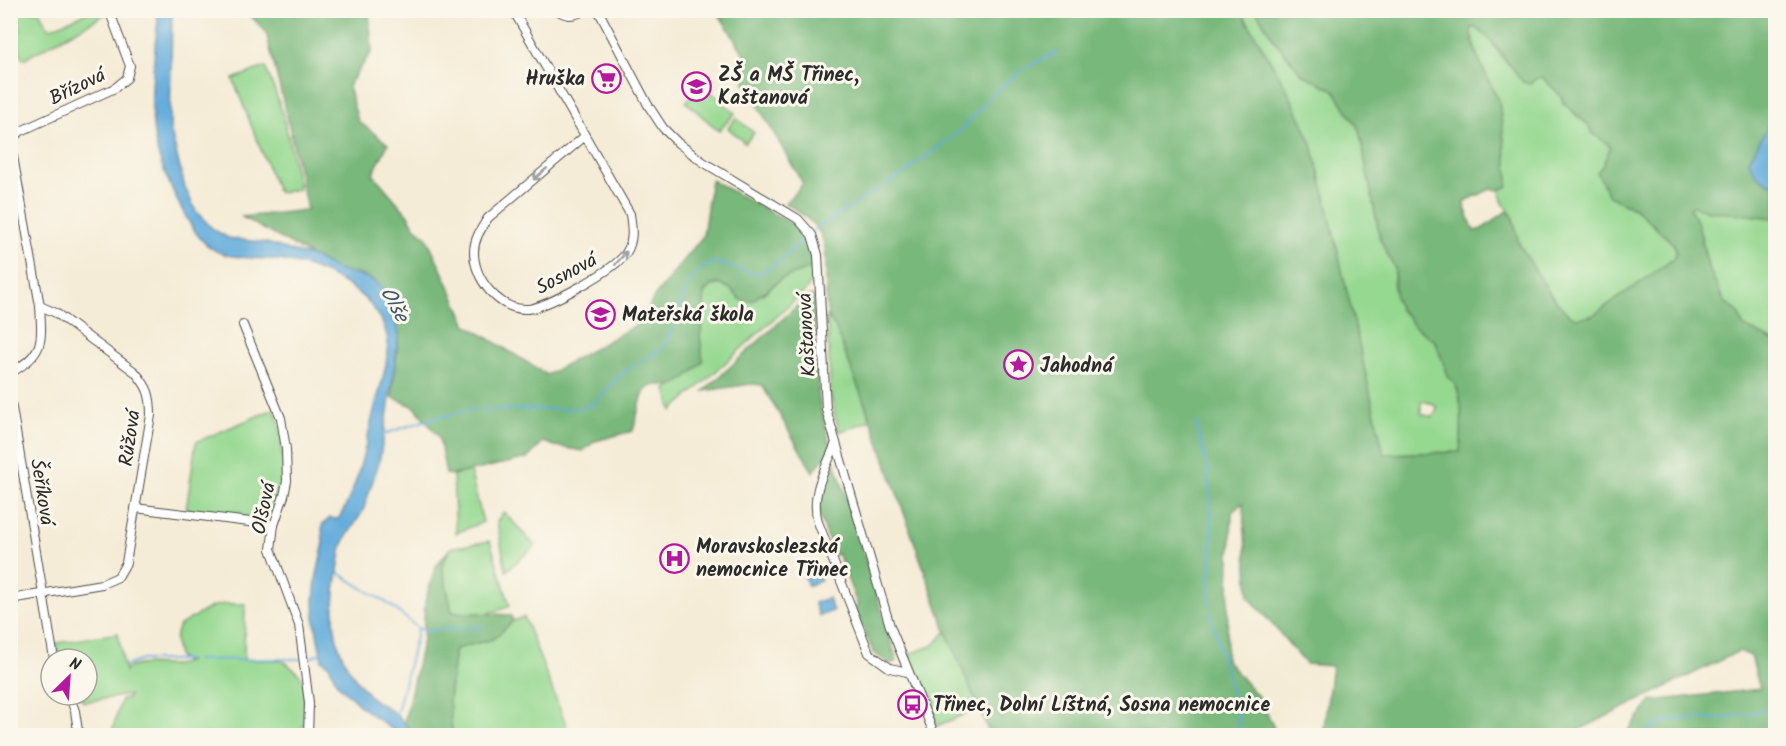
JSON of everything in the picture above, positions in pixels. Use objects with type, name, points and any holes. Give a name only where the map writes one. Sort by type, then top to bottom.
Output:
[{"type":"street","name":"Břízová","points":[[11,140],[21,131],[115,88],[127,78],[130,66],[109,10]]},
{"type":"street","points":[[439,10],[441,14],[446,10]]},
{"type":"street","name":"Sosnová","points":[[513,10],[630,214],[633,233],[626,253],[612,267],[550,303],[527,309],[512,308],[496,298],[485,285],[476,266],[474,250],[477,236],[488,218],[585,136]]},
{"type":"street","points":[[557,10],[568,15],[585,10]]},
{"type":"street","name":"Kaštanová","points":[[598,10],[648,105],[663,128],[703,162],[798,219],[812,235],[818,255],[826,409],[890,626],[907,672],[935,735]]},
{"type":"street","points":[[10,373],[20,368],[33,356],[42,340],[40,306],[11,140]]},
{"type":"street","name":"Růžová","points":[[10,599],[102,584],[118,577],[126,563],[151,415],[151,399],[145,384],[135,372],[56,313],[40,306]]},
{"type":"street","name":"Olšová","points":[[243,325],[281,418],[286,449],[287,481],[274,525],[271,549],[299,625],[309,703],[308,735]]},
{"type":"street","name":"Šeříková","points":[[10,396],[43,594]]},
{"type":"street","points":[[836,443],[816,493],[814,508],[818,522],[869,653],[890,668],[907,672]]},
{"type":"street","points":[[135,508],[274,525]]},
{"type":"street","points":[[43,594],[52,647]]},
{"type":"street","points":[[74,707],[78,731]]},
{"type":"street","points":[[67,735],[78,731],[88,735]]},
{"type":"green space","points":[[18,11],[39,11],[47,26],[51,28],[91,11],[105,11],[106,14],[24,59],[21,57],[18,33],[21,31]]},
{"type":"green space","points":[[246,11],[369,11],[372,51],[348,86],[358,121],[388,144],[373,174],[408,215],[415,227],[426,236],[467,325],[547,375],[640,323],[655,296],[703,236],[711,180],[794,225],[808,246],[814,267],[781,279],[752,301],[741,300],[731,289],[720,284],[711,285],[704,293],[704,314],[700,336],[703,361],[681,381],[670,385],[656,385],[646,390],[633,431],[595,441],[583,451],[543,442],[528,458],[453,475],[446,474],[439,437],[415,407],[392,397],[399,334],[383,289],[350,273],[337,270],[242,217],[307,210],[266,32]]},
{"type":"green space","points":[[717,11],[1241,11],[1288,91],[1311,142],[1384,454],[1460,452],[1461,412],[1458,391],[1449,378],[1435,341],[1413,325],[1400,310],[1395,297],[1395,269],[1380,239],[1359,129],[1334,90],[1302,74],[1275,41],[1256,11],[1775,11],[1775,218],[1710,211],[1693,206],[1690,208],[1698,224],[1708,267],[1724,301],[1738,312],[1743,326],[1775,342],[1775,735],[1625,735],[1651,701],[1760,689],[1751,656],[1739,651],[1569,735],[1323,735],[1332,666],[1306,664],[1249,597],[1243,503],[1232,512],[1226,660],[1260,699],[1275,730],[1275,735],[990,735],[946,631],[871,420],[835,327],[828,315],[823,239],[811,221],[785,203],[803,184],[745,83],[746,57]],"holes":[[[1472,27],[1492,42],[1523,82],[1529,84],[1542,77],[1562,97],[1563,102],[1588,125],[1592,133],[1608,144],[1610,148],[1603,165],[1597,172],[1609,196],[1636,209],[1675,246],[1676,254],[1672,260],[1592,316],[1576,318],[1568,314],[1552,297],[1519,244],[1512,215],[1507,211],[1482,229],[1474,231],[1463,202],[1491,189],[1500,190],[1508,186],[1499,102],[1477,56],[1471,33]]]},
{"type":"green space","points":[[1241,11],[1256,11],[1275,41],[1302,74],[1334,90],[1359,129],[1380,239],[1395,269],[1393,284],[1400,310],[1413,325],[1435,341],[1449,378],[1458,391],[1461,412],[1461,452],[1383,454],[1324,191],[1311,142],[1288,91]],"holes":[[[1421,401],[1434,404],[1437,408],[1433,417],[1421,414]]]},
{"type":"green space","points":[[1472,27],[1483,32],[1505,61],[1532,82],[1542,77],[1562,97],[1563,103],[1588,125],[1592,133],[1608,144],[1610,148],[1601,179],[1609,196],[1636,209],[1673,244],[1676,254],[1672,260],[1592,316],[1576,318],[1560,306],[1544,285],[1518,242],[1513,218],[1500,194],[1500,190],[1507,186],[1507,164],[1499,102],[1477,56],[1471,33]]},
{"type":"green space","points":[[265,67],[282,112],[299,189],[278,193],[233,79]]},
{"type":"green space","points":[[702,84],[735,113],[719,131],[686,102]]},
{"type":"green space","points":[[736,118],[754,133],[745,143],[728,128]]},
{"type":"green space","points":[[1692,205],[1710,211],[1775,218],[1775,342],[1743,326],[1738,312],[1724,301],[1708,267],[1698,224],[1690,208]]},
{"type":"green space","points":[[814,267],[813,279],[805,291],[672,411],[666,389],[684,378],[702,350],[700,336],[704,314],[704,293],[719,284],[728,287],[741,299],[763,294],[781,279]]},
{"type":"green space","points":[[808,296],[814,296],[819,400],[831,449],[813,472],[762,385],[751,384],[704,391]]},
{"type":"green space","points":[[827,316],[835,327],[871,420],[839,432],[831,397]]},
{"type":"green space","points":[[274,409],[279,422],[285,481],[275,516],[264,519],[186,511],[196,442]]},
{"type":"green space","points":[[835,461],[897,661],[890,664],[874,653],[854,608],[858,606],[838,554],[834,555],[818,511],[819,494]]},
{"type":"green space","points":[[470,471],[483,522],[456,533],[453,475]]},
{"type":"green space","points":[[504,512],[535,546],[506,571],[497,521]]},
{"type":"green space","points":[[490,541],[510,606],[487,614],[452,612],[442,566],[450,548]]},
{"type":"green space","points":[[450,548],[442,566],[452,612],[511,615],[513,621],[493,639],[455,649],[449,700],[452,730],[459,735],[414,735],[404,723],[423,639],[425,602],[435,568]]},
{"type":"green space","points":[[224,604],[245,604],[244,660],[285,662],[299,674],[304,682],[305,724],[293,735],[111,735],[121,700],[128,698],[129,695],[99,700],[99,647],[57,647],[56,643],[118,633],[125,672],[126,669],[135,666],[182,664],[189,661],[179,658],[176,650],[175,641],[180,625],[211,607]]},
{"type":"green space","points":[[524,617],[570,735],[459,736],[452,730],[449,700],[455,649],[493,639],[513,621]]},
{"type":"green space","points":[[946,631],[979,708],[937,726],[907,655],[934,645]]},
{"type":"water","points":[[155,11],[172,11],[170,128],[185,188],[196,211],[213,229],[228,238],[267,243],[312,256],[337,270],[363,276],[373,281],[383,289],[396,321],[399,334],[379,462],[363,511],[342,546],[334,607],[338,643],[344,660],[355,678],[370,696],[396,715],[414,735],[399,735],[360,706],[337,683],[329,665],[322,660],[315,623],[316,579],[323,547],[322,525],[330,518],[338,519],[351,494],[385,369],[388,351],[387,336],[381,320],[371,306],[359,293],[344,283],[327,274],[293,263],[222,254],[202,241],[194,230],[166,175],[154,135],[152,84],[158,19]]},
{"type":"water","points":[[1775,114],[1776,184],[1758,176],[1749,160]]},
{"type":"water","points":[[816,568],[821,580],[808,586],[803,573]]},
{"type":"water","points":[[828,598],[833,611],[819,616],[814,603]]},
{"type":"waterway","points":[[812,231],[900,176],[960,131],[995,92],[1023,69],[1057,52]]},
{"type":"waterway","points":[[381,435],[430,419],[470,410],[575,409],[594,404],[624,372],[663,348],[674,326],[686,287],[699,270],[715,262],[758,273],[773,266],[805,237]]},
{"type":"waterway","points":[[1196,423],[1208,471],[1212,532],[1209,604]]},
{"type":"waterway","points":[[337,572],[390,605],[418,628],[396,716]]},
{"type":"waterway","points":[[1210,612],[1238,717],[1239,736]]},
{"type":"waterway","points":[[418,628],[427,631],[483,627]]},
{"type":"waterway","points":[[310,658],[321,653]]},
{"type":"waterway","points":[[196,660],[301,659]]},
{"type":"waterway","points":[[125,666],[142,660],[187,660]]},
{"type":"waterway","points":[[1645,736],[1652,728],[1671,720],[1715,719],[1776,710]]},
{"type":"place","name":"Hruška","points":[[606,78]]},
{"type":"place","name":"ZŠ a MŠ Třinec, Kaštanová","points":[[697,86]]},
{"type":"place","name":"Mateřská škola","points":[[601,314]]},
{"type":"place","name":"Jahodná","points":[[1019,365]]},
{"type":"place","name":"Moravskoslezská nemocnice Třinec","points":[[675,558]]},
{"type":"place","name":"Třinec, Dolní Líštná, Sosna nemocnice","points":[[912,704]]},
{"type":"water label","name":"Olše","points":[[395,304]]}]
